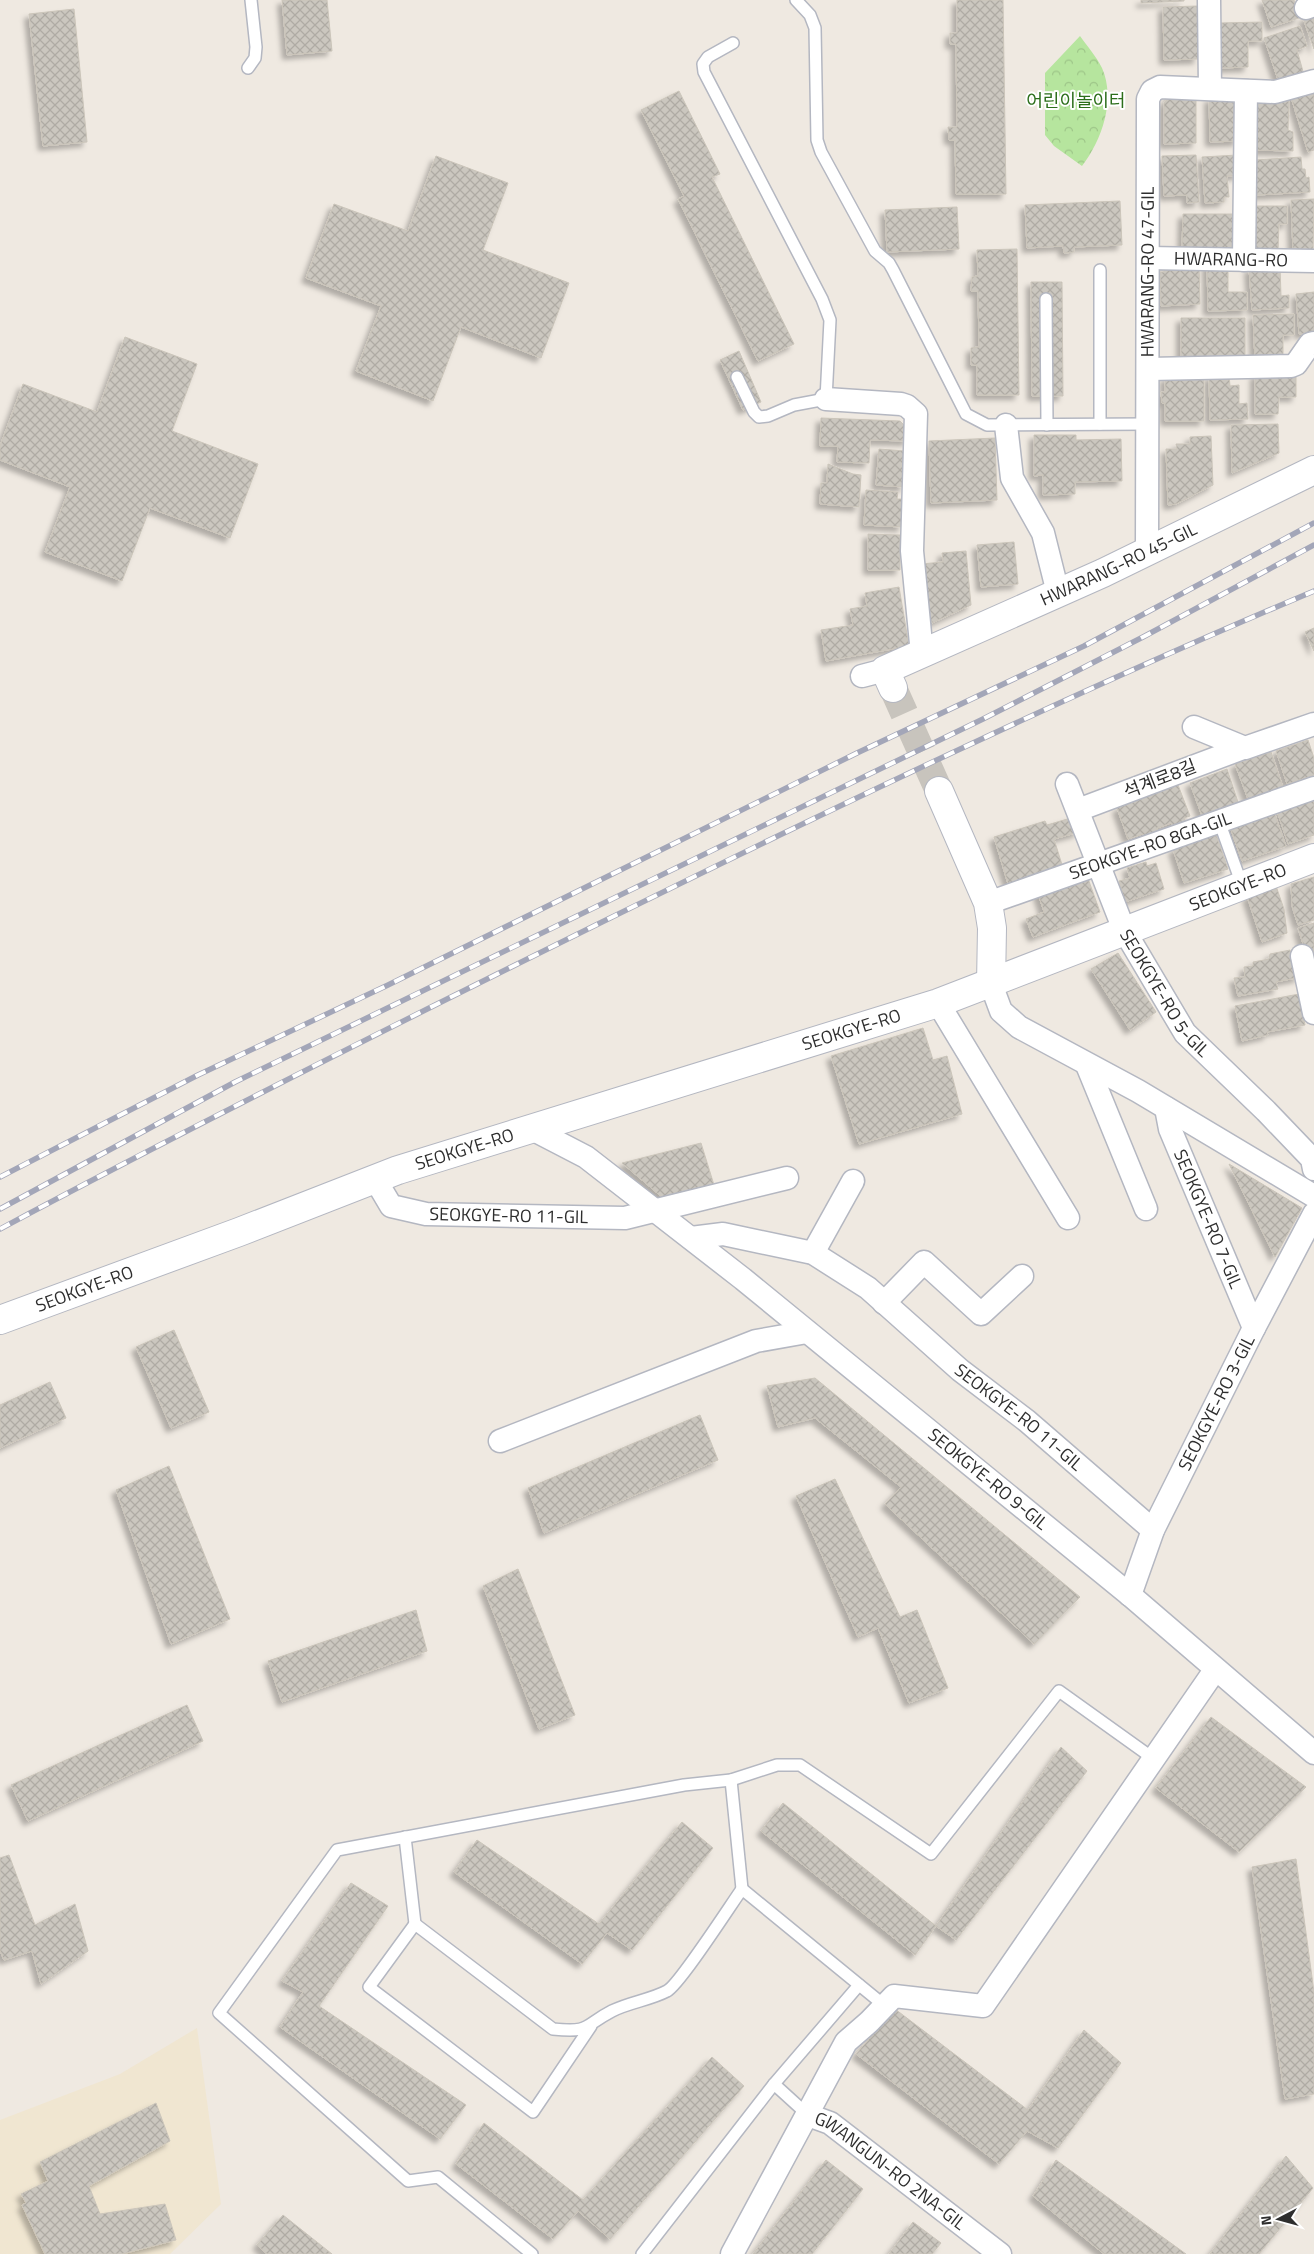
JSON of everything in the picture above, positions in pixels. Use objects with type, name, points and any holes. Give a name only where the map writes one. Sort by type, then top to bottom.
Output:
[{"type":"street","points":[[1208,0],[1210,89]]},
{"type":"street","name":"HWARANG-RO 47-GIL","points":[[1148,550],[1148,99],[1152,91],[1160,87],[1275,92],[1314,81]]},
{"type":"street","points":[[1244,260],[1246,91]]},
{"type":"street","name":"HWARANG-RO","points":[[1149,258],[1314,261]]},
{"type":"street","points":[[1149,369],[1291,366],[1296,364],[1310,344],[1314,343]]},
{"type":"street","points":[[826,399],[901,404],[907,406],[916,414],[912,551],[922,654]]},
{"type":"street","points":[[1006,425],[1012,478],[1043,533],[1058,593]]},
{"type":"street","name":"HWARANG-RO 45-GIL","points":[[880,678],[922,654],[1058,593],[1314,470]]},
{"type":"street","name":"석계로8길","points":[[1078,810],[1243,748],[1314,724]]},
{"type":"street","points":[[1194,727],[1243,748]]},
{"type":"street","name":"SEOKGYE-RO 5-GIL","points":[[1067,784],[1124,930],[1185,1033],[1266,1111],[1312,1159],[1314,1169]]},
{"type":"street","name":"SEOKGYE-RO 8GA-GIL","points":[[988,904],[1314,788]]},
{"type":"street","points":[[939,791],[988,904],[992,928],[991,984]]},
{"type":"street","name":"SEOKGYE-RO","points":[[0,1320],[375,1179],[938,1003],[1314,858]]},
{"type":"street","points":[[1302,956],[1314,1013]]},
{"type":"street","name":"SEOKGYE-RO 7-GIL","points":[[991,984],[1001,1011],[1019,1027],[1166,1108],[1314,1196]]},
{"type":"street","points":[[938,1003],[1068,1218]]},
{"type":"street","points":[[1087,1064],[1146,1209]]},
{"type":"street","name":"SEOKGYE-RO 7-GIL","points":[[1166,1108],[1170,1129],[1254,1328]]},
{"type":"street","name":"SEOKGYE-RO 9-GIL","points":[[532,1130],[586,1157],[658,1211],[1130,1595],[1215,1670],[1314,1753]]},
{"type":"street","points":[[658,1211],[787,1178]]},
{"type":"street","name":"SEOKGYE-RO 11-GIL","points":[[375,1179],[391,1206],[426,1214],[625,1218],[658,1211]]},
{"type":"street","points":[[813,1253],[853,1181]]},
{"type":"street","name":"SEOKGYE-RO 3-GIL","points":[[1130,1595],[1153,1530],[1254,1328],[1314,1214]]},
{"type":"street","name":"SEOKGYE-RO 11-GIL","points":[[691,1238],[723,1234],[813,1253],[868,1288],[960,1370],[1026,1421],[1153,1530]]},
{"type":"street","points":[[884,1303],[924,1262],[981,1314],[1022,1276]]},
{"type":"street","points":[[500,1441],[756,1341],[807,1332]]},
{"type":"street","points":[[808,2115],[846,2042],[894,1996],[983,2006],[1215,1670]]},
{"type":"street","name":"GWANGUN-RO 2NA-GIL","points":[[732,2254],[808,2115],[830,2123],[1000,2254]]},
{"type":"lane","points":[[248,68],[255,58],[256,47],[251,0]]},
{"type":"lane","points":[[796,0],[810,15],[815,28],[817,42],[816,127],[821,152],[875,251],[889,263],[893,270],[966,414],[982,424],[1149,424]]},
{"type":"lane","points":[[733,43],[708,57],[703,64],[704,72],[828,311],[830,332],[826,399],[794,405],[768,416],[759,417],[754,412],[737,377]]},
{"type":"lane","points":[[1100,270],[1100,424]]},
{"type":"lane","points":[[1046,299],[1047,425]]},
{"type":"lane","points":[[1219,821],[1242,886]]},
{"type":"lane","points":[[532,2254],[438,2177],[408,2181],[219,2013],[337,1850],[684,1785],[731,1780],[777,1765],[800,1765],[931,1854],[1059,1691],[1154,1759]]},
{"type":"lane","points":[[405,1837],[414,1924],[369,1986],[533,2112],[591,2026],[610,2012],[632,2002],[669,1990],[742,1888],[731,1780]]},
{"type":"lane","points":[[742,1888],[885,2006]]},
{"type":"lane","points":[[414,1924],[553,2029],[571,2031],[591,2026]]},
{"type":"lane","points":[[642,2254],[774,2084],[859,1985]]},
{"type":"lane","points":[[774,2084],[808,2115]]},
{"type":"shaded area","points":[[197,2028],[221,2204],[170,2254],[0,2254],[0,2120],[120,2074]]},
{"type":"green space","name":"어린이놀이터","points":[[1080,36],[1102,68],[1108,93],[1105,119],[1101,132],[1082,166],[1054,146],[1045,135],[1045,73]]},
{"type":"building","points":[[282,0],[327,0],[332,51],[287,55]]},
{"type":"building","points":[[957,0],[1003,0],[1006,194],[956,194],[955,140],[949,140],[948,127],[957,127],[956,44],[950,44],[950,33],[957,33]]},
{"type":"building","points":[[1141,0],[1184,0],[1184,1],[1141,3]]},
{"type":"building","points":[[1262,0],[1294,0],[1299,18],[1271,27]]},
{"type":"building","points":[[1197,6],[1198,59],[1164,60],[1163,7]]},
{"type":"building","points":[[74,9],[87,142],[43,146],[29,14]]},
{"type":"building","points":[[1314,15],[1314,49],[1303,18]]},
{"type":"building","points":[[1262,22],[1262,41],[1248,41],[1248,67],[1220,68],[1219,23]]},
{"type":"building","points":[[1300,26],[1307,46],[1297,50],[1304,75],[1279,83],[1264,38]]},
{"type":"building","points":[[1314,87],[1314,150],[1308,152],[1290,94]]},
{"type":"building","points":[[679,91],[720,174],[712,177],[794,344],[758,361],[678,199],[684,196],[641,110]]},
{"type":"building","points":[[1172,93],[1196,93],[1196,143],[1164,144],[1164,103]]},
{"type":"building","points":[[1209,98],[1238,98],[1238,141],[1210,142]]},
{"type":"building","points":[[1253,100],[1289,101],[1288,130],[1293,132],[1293,151],[1252,150]]},
{"type":"building","points":[[1196,155],[1199,202],[1187,203],[1187,195],[1164,196],[1162,156]]},
{"type":"building","points":[[1237,155],[1239,175],[1227,176],[1229,197],[1224,197],[1224,202],[1205,203],[1202,157]]},
{"type":"building","points":[[436,156],[508,183],[483,250],[569,283],[541,358],[461,327],[433,401],[356,371],[381,306],[306,278],[334,204],[408,231]]},
{"type":"building","points":[[1301,157],[1302,169],[1305,169],[1306,178],[1309,177],[1310,192],[1257,195],[1255,160]]},
{"type":"building","points":[[1314,199],[1313,252],[1293,252],[1291,200]]},
{"type":"building","points":[[1120,201],[1122,245],[1074,247],[1074,252],[1064,253],[1063,246],[1027,248],[1025,205]]},
{"type":"building","points":[[1253,206],[1287,206],[1287,224],[1279,224],[1278,251],[1253,250]]},
{"type":"building","points":[[957,207],[959,249],[887,252],[885,210]]},
{"type":"building","points":[[1183,214],[1235,214],[1235,248],[1182,248]]},
{"type":"building","points":[[1017,249],[1019,395],[977,395],[977,365],[971,365],[971,348],[979,347],[978,291],[971,291],[972,277],[978,276],[977,250]]},
{"type":"building","points":[[1199,262],[1200,304],[1161,306],[1160,272],[1164,272],[1164,267]]},
{"type":"building","points":[[1228,263],[1228,292],[1247,292],[1247,310],[1208,311],[1207,264]]},
{"type":"building","points":[[1280,266],[1281,296],[1289,295],[1289,308],[1252,310],[1249,268]]},
{"type":"building","points":[[1031,282],[1062,282],[1063,396],[1032,396]]},
{"type":"building","points":[[1314,292],[1314,332],[1299,334],[1296,294]]},
{"type":"building","points":[[1294,314],[1294,335],[1283,335],[1283,360],[1255,361],[1253,315]]},
{"type":"building","points":[[1181,318],[1245,318],[1245,359],[1181,358]]},
{"type":"building","points":[[125,337],[197,364],[172,431],[258,464],[230,538],[150,508],[122,581],[45,552],[70,487],[0,460],[0,446],[23,384],[97,412]]},
{"type":"building","points":[[739,351],[761,402],[743,410],[720,360]]},
{"type":"building","points":[[1255,374],[1296,374],[1296,397],[1279,397],[1278,414],[1255,414]]},
{"type":"building","points":[[1229,375],[1230,386],[1239,385],[1239,404],[1247,403],[1248,419],[1210,420],[1209,376]]},
{"type":"building","points":[[1165,377],[1204,377],[1204,421],[1165,421],[1165,403],[1162,403],[1161,392],[1165,392]]},
{"type":"building","points":[[821,418],[900,421],[908,429],[908,441],[870,440],[869,463],[837,462],[838,446],[820,446]]},
{"type":"building","points":[[1278,424],[1279,453],[1232,473],[1231,425]]},
{"type":"building","points":[[1034,435],[1076,435],[1076,440],[1121,439],[1122,481],[1075,482],[1075,494],[1043,495],[1043,475],[1034,476]]},
{"type":"building","points":[[1211,436],[1213,485],[1176,504],[1168,505],[1166,449],[1177,449],[1176,444],[1190,444],[1190,437]]},
{"type":"building","points":[[995,438],[997,500],[931,503],[929,441]]},
{"type":"building","points":[[879,449],[906,451],[904,487],[876,485]]},
{"type":"building","points":[[828,464],[853,474],[861,475],[859,507],[820,504],[821,483],[827,483]]},
{"type":"building","points":[[866,490],[898,492],[897,499],[904,499],[902,527],[864,525]]},
{"type":"building","points":[[868,534],[900,535],[900,570],[868,570]]},
{"type":"building","points":[[1014,542],[1018,584],[981,587],[977,545]]},
{"type":"building","points":[[966,551],[971,605],[932,623],[924,606],[921,564],[943,562],[942,553]]},
{"type":"building","points":[[899,587],[909,646],[826,661],[821,630],[853,625],[850,609],[867,606],[865,593]]},
{"type":"building","points":[[1314,628],[1314,651],[1305,632]]},
{"type":"building","points":[[1308,740],[1314,758],[1314,775],[1287,784],[1276,751]]},
{"type":"building","points":[[1271,752],[1283,787],[1248,799],[1235,764]]},
{"type":"building","points":[[1227,769],[1238,802],[1202,816],[1190,783]]},
{"type":"building","points":[[1178,785],[1190,816],[1184,818],[1185,821],[1172,826],[1171,823],[1157,828],[1158,832],[1144,838],[1143,834],[1128,839],[1117,808]]},
{"type":"building","points":[[1314,799],[1314,835],[1288,844],[1277,811]]},
{"type":"building","points":[[1273,809],[1286,846],[1242,861],[1229,824]]},
{"type":"building","points":[[1074,817],[1079,832],[1054,839],[1063,868],[1008,884],[994,837],[1045,821],[1047,825]]},
{"type":"building","points":[[1216,834],[1228,869],[1184,883],[1173,849]]},
{"type":"building","points":[[1146,862],[1147,866],[1156,863],[1164,889],[1125,902],[1119,881],[1130,878],[1127,868]]},
{"type":"building","points":[[1086,873],[1100,912],[1033,937],[1026,919],[1044,912],[1037,891]]},
{"type":"building","points":[[1314,877],[1314,920],[1298,925],[1292,906],[1291,884]]},
{"type":"building","points":[[1276,886],[1284,909],[1287,933],[1262,942],[1247,896]]},
{"type":"building","points":[[1314,923],[1314,953],[1304,947],[1298,928]]},
{"type":"building","points":[[1290,950],[1293,965],[1300,977],[1276,982],[1278,989],[1238,996],[1234,978],[1245,977],[1244,967],[1253,966],[1253,962],[1269,959],[1270,954]]},
{"type":"building","points":[[1118,953],[1156,1012],[1130,1030],[1091,969]]},
{"type":"building","points":[[1299,994],[1305,1025],[1267,1032],[1268,1035],[1242,1041],[1235,1006]]},
{"type":"building","points":[[923,1028],[933,1060],[947,1056],[962,1114],[859,1144],[831,1056]]},
{"type":"building","points":[[701,1143],[714,1185],[663,1198],[622,1163]]},
{"type":"building","points":[[1229,1164],[1302,1208],[1275,1257]]},
{"type":"building","points":[[174,1330],[209,1412],[171,1428],[136,1347]]},
{"type":"building","points":[[815,1378],[1080,1597],[1034,1644],[885,1504],[901,1487],[815,1418],[778,1427],[767,1386]]},
{"type":"building","points":[[50,1382],[66,1418],[0,1448],[0,1405]]},
{"type":"building","points":[[700,1415],[718,1460],[544,1533],[528,1488]]},
{"type":"building","points":[[169,1466],[230,1619],[171,1644],[116,1490]]},
{"type":"building","points":[[835,1479],[900,1617],[917,1610],[948,1688],[909,1703],[878,1628],[858,1637],[796,1496]]},
{"type":"building","points":[[518,1569],[575,1715],[539,1729],[483,1586]]},
{"type":"building","points":[[416,1610],[427,1651],[282,1702],[268,1661]]},
{"type":"building","points":[[187,1705],[203,1741],[28,1821],[11,1785]]},
{"type":"building","points":[[1211,1717],[1306,1787],[1239,1852],[1156,1788]]},
{"type":"building","points":[[1061,1747],[1087,1771],[956,1940],[936,1926]]},
{"type":"building","points":[[783,1803],[936,1926],[915,1955],[761,1831]]},
{"type":"building","points":[[682,1822],[713,1848],[632,1950],[607,1933],[582,1964],[454,1872],[477,1840],[599,1924]]},
{"type":"building","points":[[9,1855],[35,1925],[75,1904],[88,1951],[41,1984],[32,1951],[4,1960],[0,1951],[0,1858]]},
{"type":"building","points":[[1296,1859],[1314,1992],[1314,2094],[1285,2099],[1252,1867]]},
{"type":"building","points":[[351,1883],[388,1906],[319,2006],[466,2105],[440,2139],[280,2027],[303,1992],[282,1981]]},
{"type":"building","points":[[895,2009],[1028,2110],[1084,2030],[1121,2063],[1058,2148],[1027,2131],[999,2164],[856,2054]]},
{"type":"building","points":[[712,2057],[744,2086],[610,2239],[578,2211],[553,2239],[456,2164],[484,2123],[583,2200]]},
{"type":"building","points":[[156,2103],[170,2141],[89,2186],[100,2214],[165,2204],[176,2240],[122,2254],[45,2254],[22,2205],[26,2203],[21,2194],[48,2181],[40,2162]]},
{"type":"building","points":[[1286,2156],[1313,2188],[1259,2254],[1210,2254]]},
{"type":"building","points":[[826,2160],[863,2189],[812,2254],[753,2254]]},
{"type":"building","points":[[1056,2160],[1186,2254],[1104,2254],[1033,2196]]},
{"type":"building","points":[[283,2215],[332,2254],[267,2254],[257,2245]]},
{"type":"building","points":[[913,2222],[941,2243],[932,2254],[889,2254]]},
{"type":"tunnel","points":[[893,688],[939,791]]},
{"type":"railway","points":[[0,1177],[198,1075],[388,985],[857,753],[1084,646],[1314,523]]},
{"type":"railway","points":[[0,1209],[235,1082],[983,719],[1143,637],[1314,545]]},
{"type":"railway","points":[[0,1229],[300,1073],[778,836],[1044,710],[1314,591]]}]
